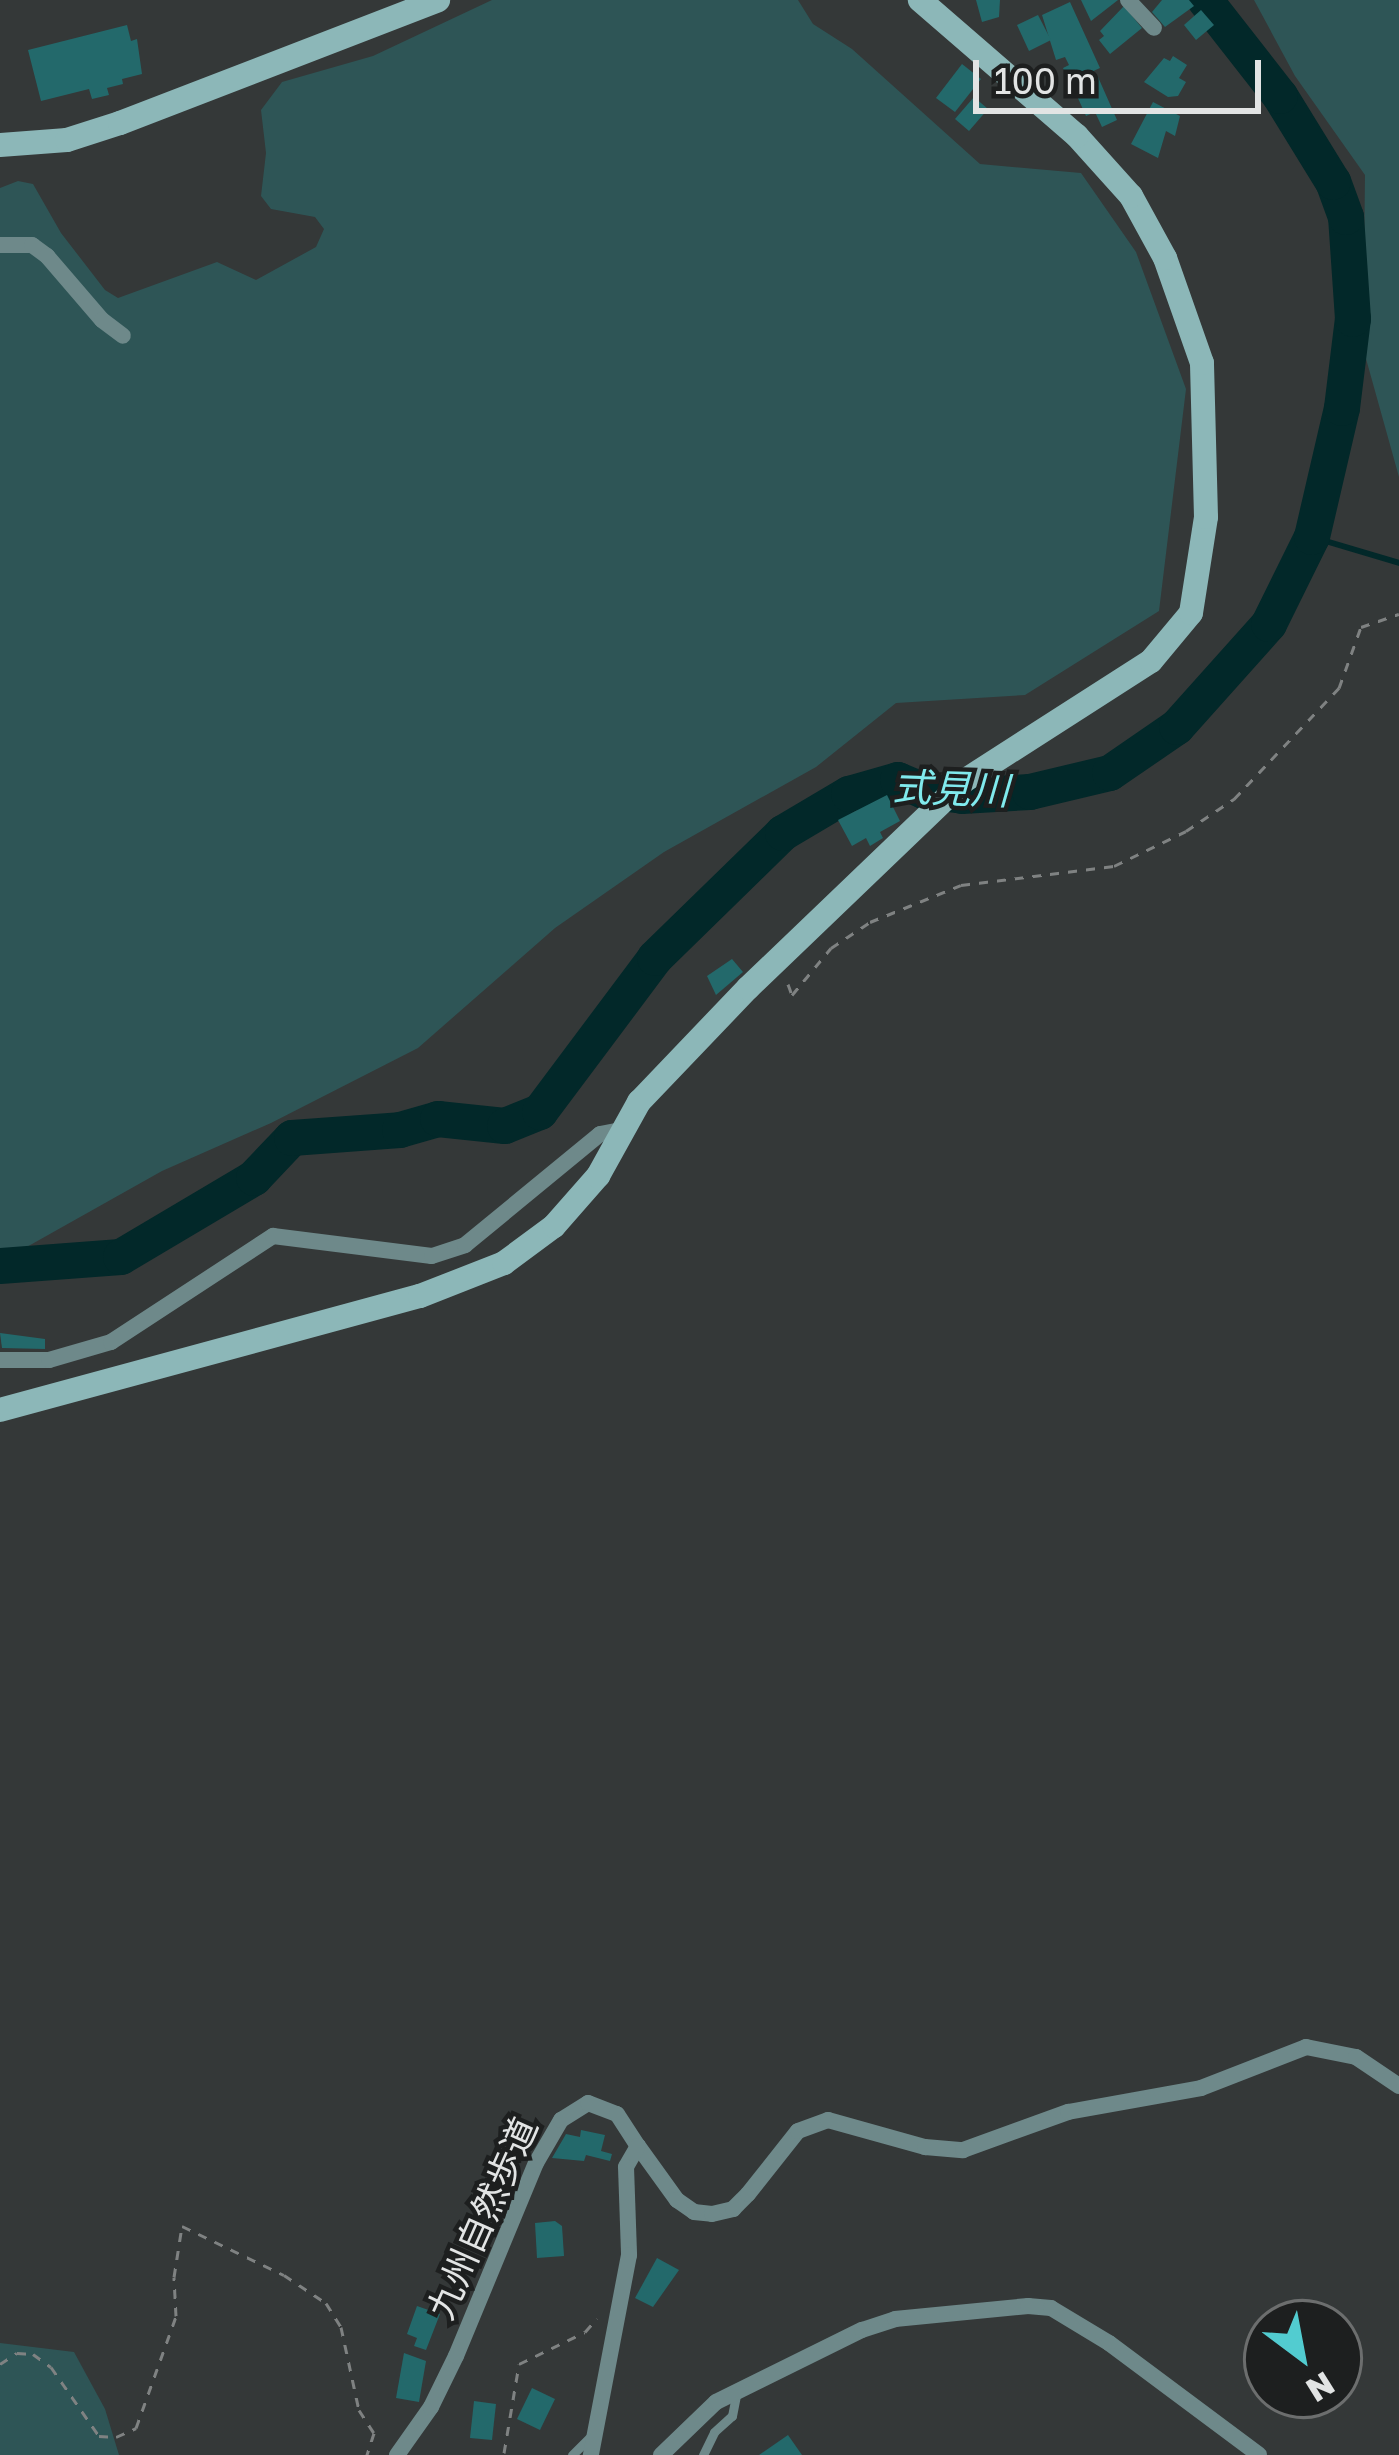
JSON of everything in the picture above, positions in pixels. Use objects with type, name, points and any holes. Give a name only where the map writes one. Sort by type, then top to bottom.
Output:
[{"type":"street","points":[[0,145],[67,140],[120,123],[438,0]]},
{"type":"street","points":[[0,1410],[420,1296],[504,1263],[554,1226],[598,1176],[639,1102],[748,988],[964,781],[1151,661],[1191,613],[1206,517],[1202,363],[1165,258],[1131,196],[1077,136],[920,0]]},
{"type":"street","points":[[1128,0],[1154,28]]},
{"type":"street","points":[[0,245],[32,245],[102,320],[123,335]]},
{"type":"street","points":[[0,1360],[49,1360],[111,1342],[272,1236],[432,1256],[465,1245],[600,1134],[625,1130]]},
{"type":"street","points":[[591,2455],[629,2255],[626,2167],[638,2146],[677,2200],[694,2212],[712,2214],[733,2209],[798,2131],[828,2120],[926,2147],[963,2150],[1068,2112],[1201,2088],[1306,2048],[1356,2057],[1399,2086]]},
{"type":"street","name":"九州自然歩道","points":[[397,2455],[431,2407],[536,2163],[561,2120],[588,2103],[604,2106],[617,2114],[638,2146]]},
{"type":"street","points":[[661,2455],[716,2402],[895,2319],[1051,2308],[1109,2343],[1259,2455]]},
{"type":"lane","points":[[703,2455],[714,2432],[732,2416],[737,2391]]},
{"type":"lane","points":[[572,2455],[592,2435]]},
{"type":"path","points":[[784,978],[792,994],[830,948],[870,922],[962,885],[1114,866],[1154,851],[1234,799],[1339,688],[1361,627],[1399,614]]},
{"type":"path","points":[[0,2364],[17,2353],[32,2354],[51,2367],[99,2436],[116,2437],[136,2428],[176,2316],[182,2226],[284,2275],[326,2303],[341,2327],[359,2410],[374,2433],[367,2455]]},
{"type":"path","points":[[504,2453],[519,2365],[585,2332],[596,2322],[601,2301]]},
{"type":"shaded area","points":[[492,0],[798,0],[813,24],[852,49],[980,164],[1081,173],[1136,252],[1186,389],[1159,611],[1025,695],[896,703],[816,767],[664,852],[555,928],[418,1048],[271,1123],[162,1171],[0,1262],[0,188],[18,181],[33,184],[61,233],[105,290],[118,298],[217,262],[256,280],[316,247],[324,229],[315,217],[271,209],[261,196],[266,153],[261,110],[282,82],[373,56]]},
{"type":"shaded area","points":[[1254,0],[1399,0],[1399,477],[1363,348],[1365,175],[1295,76]]},
{"type":"shaded area","points":[[0,2343],[74,2352],[105,2409],[119,2455],[0,2455]]},
{"type":"building","points":[[976,0],[1000,0],[999,17],[982,22]]},
{"type":"building","points":[[1081,0],[1118,0],[1091,21]]},
{"type":"building","points":[[1162,0],[1189,0],[1194,6],[1165,27],[1152,12]]},
{"type":"building","points":[[1070,2],[1100,68],[1069,82],[1063,68],[1069,65],[1065,57],[1056,60],[1042,15]]},
{"type":"building","points":[[1124,6],[1142,28],[1110,54],[1099,40],[1104,36],[1100,31]]},
{"type":"building","points":[[1201,10],[1214,25],[1196,40],[1184,25]]},
{"type":"building","points":[[1038,15],[1051,40],[1029,51],[1017,25]]},
{"type":"building","points":[[127,25],[131,41],[137,39],[142,74],[107,88],[109,95],[92,99],[89,89],[41,101],[28,50]]},
{"type":"building","points":[[1173,56],[1187,65],[1179,78],[1186,82],[1178,96],[1168,97],[1144,82],[1164,58],[1170,61]]},
{"type":"building","points":[[962,64],[981,79],[955,112],[936,98]]},
{"type":"building","points":[[1098,77],[1117,120],[1102,127],[1095,112],[1086,116],[1077,96],[1077,86]]},
{"type":"building","points":[[974,97],[988,109],[969,131],[955,119]]},
{"type":"building","points":[[1153,102],[1180,116],[1175,136],[1166,131],[1158,158],[1131,144]]},
{"type":"building","points":[[887,795],[900,821],[880,832],[883,838],[870,846],[866,838],[852,846],[838,820]]},
{"type":"building","points":[[732,959],[743,972],[716,995],[707,976]]},
{"type":"building","points":[[0,1333],[45,1339],[45,1349],[2,1348]]},
{"type":"building","points":[[581,2130],[605,2135],[601,2151],[612,2154],[610,2161],[586,2155],[584,2161],[552,2158],[566,2134],[580,2137]]},
{"type":"building","points":[[555,2221],[562,2226],[564,2256],[537,2258],[535,2223]]},
{"type":"building","points":[[657,2258],[679,2270],[653,2307],[635,2298]]},
{"type":"building","points":[[417,2306],[440,2314],[426,2350],[414,2346],[417,2338],[407,2334]]},
{"type":"building","points":[[404,2353],[426,2361],[419,2402],[396,2398]]},
{"type":"building","points":[[532,2388],[555,2399],[540,2430],[517,2419]]},
{"type":"building","points":[[474,2401],[496,2404],[492,2440],[470,2438]]},
{"type":"building","points":[[788,2435],[802,2455],[759,2455]]},
{"type":"waterway","name":"式見川","points":[[0,1266],[121,1257],[254,1178],[292,1138],[400,1130],[438,1119],[505,1126],[540,1112],[655,958],[783,833],[849,794],[898,780],[924,791],[962,796],[1030,792],[1110,773],[1177,727],[1269,624],[1312,537],[1342,408],[1353,319],[1346,217],[1333,182],[1280,96],[1205,0]]},
{"type":"waterway","points":[[1312,537],[1399,563]]}]
